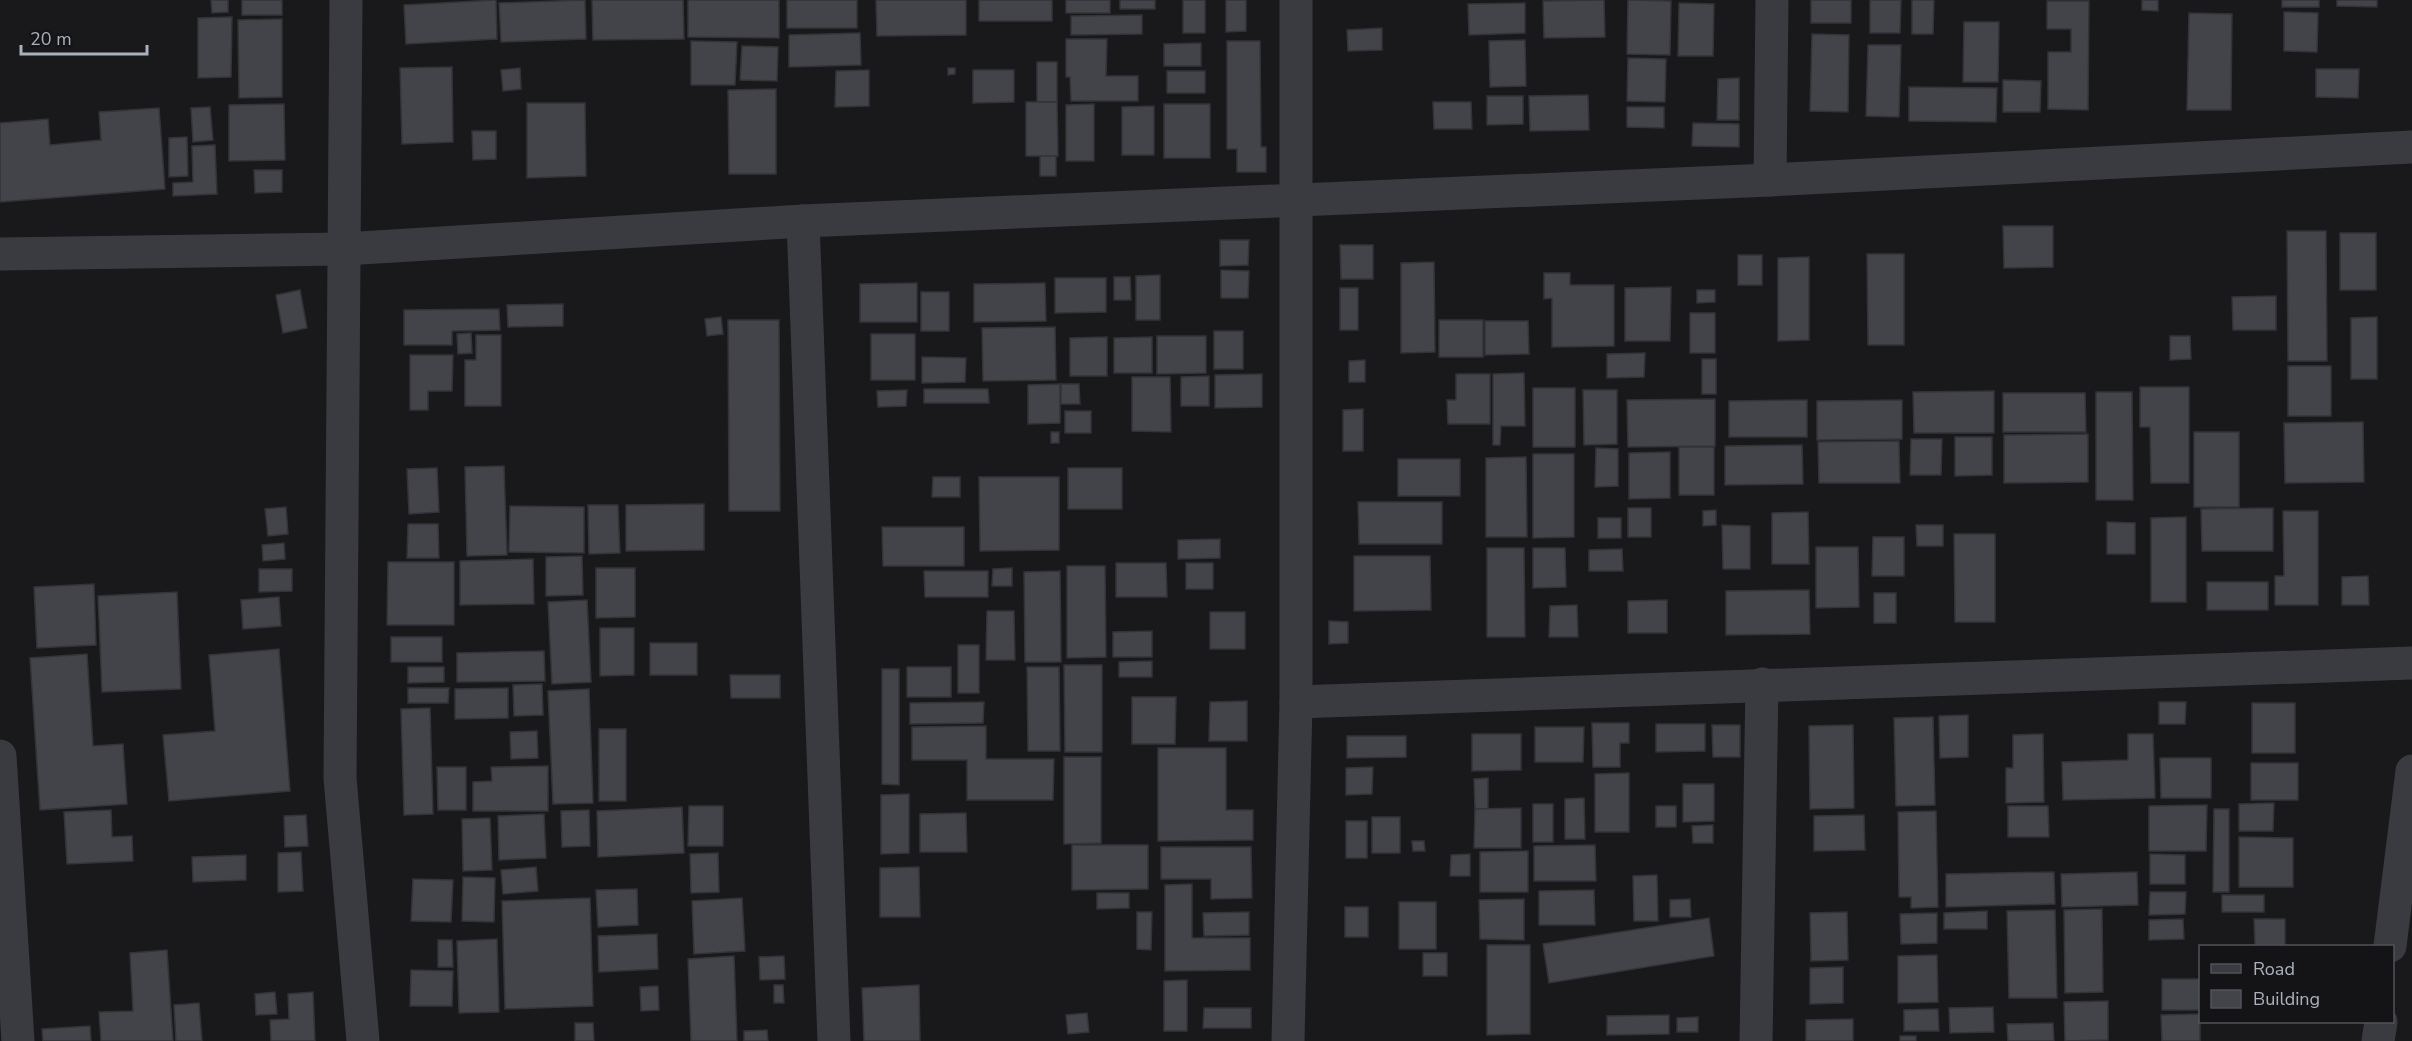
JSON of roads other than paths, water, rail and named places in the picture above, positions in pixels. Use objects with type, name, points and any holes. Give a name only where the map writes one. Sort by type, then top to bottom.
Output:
[{"type":"street","points":[[346,0],[340,778],[363,1041]]},
{"type":"street","points":[[1288,1041],[1296,702],[1294,199],[1296,0]]},
{"type":"street","points":[[1770,180],[1772,0]]},
{"type":"street","points":[[0,254],[344,249],[803,221],[1770,180],[2412,147]]},
{"type":"street","points":[[803,221],[834,1041]]},
{"type":"street","points":[[1296,702],[2412,663]]},
{"type":"street","points":[[1756,1041],[1762,684]]},
{"type":"street","points":[[0,756],[18,1041]]},
{"type":"street","points":[[2390,945],[2412,771]]},
{"type":"street","points":[[2378,1041],[2381,1023]]}]
